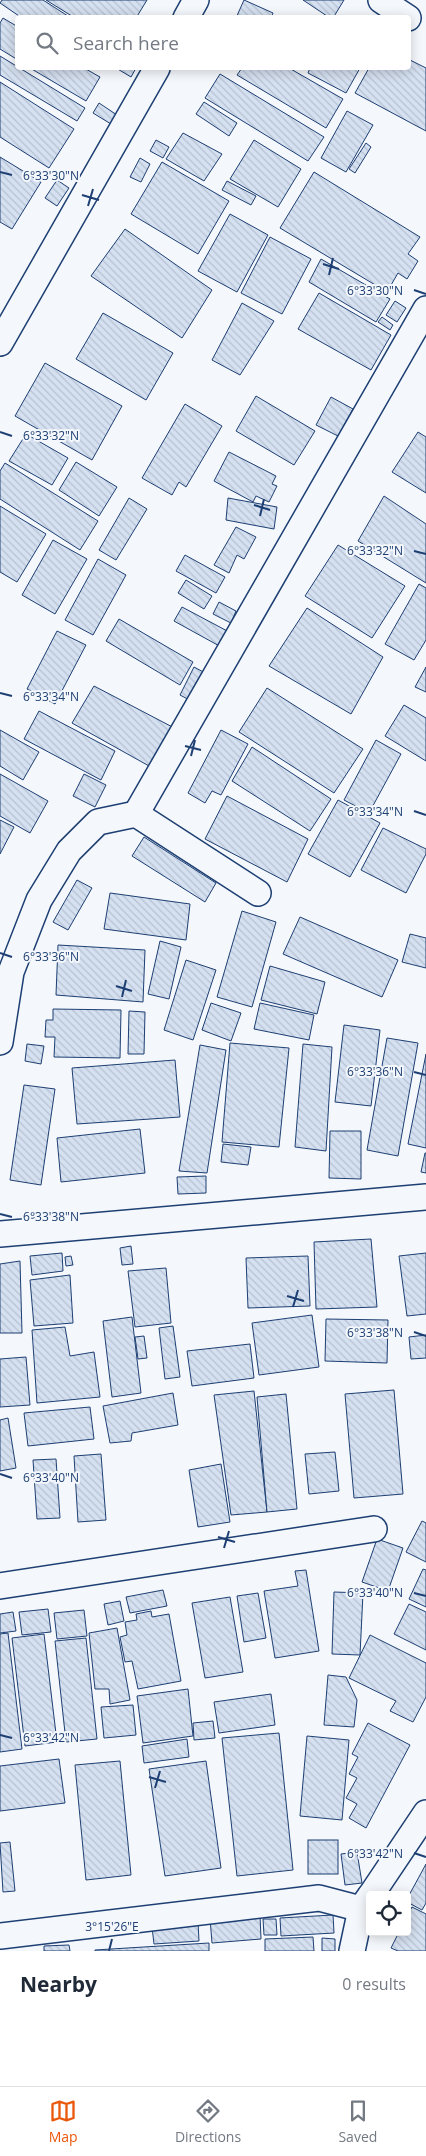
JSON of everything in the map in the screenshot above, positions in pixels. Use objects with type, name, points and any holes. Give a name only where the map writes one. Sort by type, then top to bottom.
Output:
[{"type":"street","points":[[188,15],[196,0]]},
{"type":"street","points":[[381,0],[404,15]]},
{"type":"street","points":[[411,20],[426,29]]},
{"type":"street","points":[[0,343],[156,70]]},
{"type":"street","points":[[136,814],[426,309]]},
{"type":"street","points":[[0,1042],[12,972],[40,900],[68,851],[98,822],[136,814],[258,893]]},
{"type":"street","points":[[0,1234],[426,1197]]},
{"type":"street","points":[[0,1586],[374,1529]]},
{"type":"street","points":[[373,1891],[426,1814]]},
{"type":"street","points":[[0,1936],[319,1898],[366,1900]]},
{"type":"street","points":[[352,1951],[366,1903]]},
{"type":"building","points":[[2,0],[43,0],[66,15],[18,15],[0,3]]},
{"type":"building","points":[[46,0],[147,0],[138,15],[70,15]]},
{"type":"building","points":[[244,0],[273,13],[272,15],[237,15]]},
{"type":"building","points":[[303,0],[344,0],[335,15],[326,15]]},
{"type":"building","points":[[3,18],[15,25],[15,58],[0,49],[0,23]]},
{"type":"building","points":[[0,56],[15,65],[15,70],[23,70],[85,108],[77,121],[0,75]]},
{"type":"building","points":[[411,60],[426,68],[426,131],[355,93],[368,70],[411,70]]},
{"type":"building","points":[[33,70],[88,70],[100,77],[86,101]]},
{"type":"building","points":[[119,70],[135,70],[131,77]]},
{"type":"building","points":[[241,70],[292,70],[343,99],[326,128],[237,75]]},
{"type":"building","points":[[309,70],[359,70],[346,93],[308,73]]},
{"type":"building","points":[[220,74],[324,137],[308,161],[205,98]]},
{"type":"building","points":[[0,82],[74,129],[49,168],[0,137]]},
{"type":"building","points":[[204,102],[237,123],[229,136],[196,114]]},
{"type":"building","points":[[99,103],[117,115],[111,124],[93,113]]},
{"type":"building","points":[[347,111],[373,125],[346,172],[321,158]]},
{"type":"building","points":[[183,133],[222,154],[204,181],[166,159]]},
{"type":"building","points":[[156,140],[169,147],[163,158],[150,151]]},
{"type":"building","points":[[254,140],[301,169],[278,207],[230,179]]},
{"type":"building","points":[[366,143],[371,147],[355,173],[349,169]]},
{"type":"building","points":[[0,157],[41,182],[12,229],[0,222]]},
{"type":"building","points":[[140,158],[150,164],[141,182],[130,177]]},
{"type":"building","points":[[162,162],[229,201],[198,254],[131,214]]},
{"type":"building","points":[[314,172],[420,237],[408,254],[418,261],[407,279],[398,273],[387,292],[280,228]]},
{"type":"building","points":[[57,180],[69,188],[57,206],[45,198]]},
{"type":"building","points":[[227,181],[256,196],[251,205],[222,190]]},
{"type":"building","points":[[230,214],[268,235],[237,292],[198,271]]},
{"type":"building","points":[[125,229],[212,290],[182,338],[91,276]]},
{"type":"building","points":[[270,237],[311,259],[282,314],[241,293]]},
{"type":"building","points":[[321,259],[390,299],[376,322],[309,282]]},
{"type":"building","points":[[319,293],[391,335],[371,370],[298,329]]},
{"type":"building","points":[[395,301],[406,308],[397,322],[386,315]]},
{"type":"building","points":[[242,303],[274,321],[240,375],[212,360]]},
{"type":"building","points":[[103,313],[173,353],[146,400],[76,359]]},
{"type":"building","points":[[382,317],[393,325],[390,330],[378,322]]},
{"type":"building","points":[[45,363],[122,406],[92,460],[15,416]]},
{"type":"building","points":[[256,396],[315,431],[294,465],[236,431]]},
{"type":"building","points":[[331,397],[353,409],[338,436],[316,425]]},
{"type":"building","points":[[185,404],[222,426],[186,487],[179,482],[172,495],[142,478]]},
{"type":"building","points":[[418,432],[426,437],[426,493],[392,472]]},
{"type":"building","points":[[26,434],[68,458],[52,485],[9,461]]},
{"type":"building","points":[[229,452],[276,476],[272,484],[277,486],[269,502],[256,496],[253,502],[214,481]]},
{"type":"building","points":[[76,462],[117,487],[99,516],[59,490]]},
{"type":"building","points":[[5,463],[98,521],[80,550],[0,499],[0,471]]},
{"type":"building","points":[[384,496],[426,524],[426,583],[358,541]]},
{"type":"building","points":[[129,498],[147,509],[116,560],[99,550]]},
{"type":"building","points":[[228,498],[277,507],[274,529],[226,520]]},
{"type":"building","points":[[0,506],[46,534],[17,582],[0,572]]},
{"type":"building","points":[[236,527],[256,537],[244,559],[237,555],[229,573],[214,565]]},
{"type":"building","points":[[53,540],[87,559],[55,614],[22,595]]},
{"type":"building","points":[[338,545],[405,586],[372,638],[305,596]]},
{"type":"building","points":[[185,555],[225,577],[216,593],[176,571]]},
{"type":"building","points":[[98,559],[126,575],[93,635],[65,620]]},
{"type":"building","points":[[186,580],[212,596],[204,609],[178,593]]},
{"type":"building","points":[[419,584],[426,588],[426,640],[414,660],[385,644]]},
{"type":"building","points":[[219,602],[236,611],[231,623],[213,614]]},
{"type":"building","points":[[182,607],[231,633],[223,648],[174,621]]},
{"type":"building","points":[[307,608],[383,657],[351,714],[269,666]]},
{"type":"building","points":[[119,619],[193,662],[180,685],[106,641]]},
{"type":"building","points":[[57,631],[86,645],[55,704],[27,689]]},
{"type":"building","points":[[194,667],[209,675],[195,703],[180,695]]},
{"type":"building","points":[[426,667],[426,692],[415,687]]},
{"type":"building","points":[[94,686],[180,731],[158,771],[72,723]]},
{"type":"building","points":[[267,688],[363,749],[334,793],[239,732]]},
{"type":"building","points":[[404,705],[426,718],[426,761],[385,736]]},
{"type":"building","points":[[39,711],[115,751],[101,780],[24,739]]},
{"type":"building","points":[[0,730],[39,752],[23,780],[0,766]]},
{"type":"building","points":[[221,730],[248,744],[221,795],[212,791],[205,803],[188,793]]},
{"type":"building","points":[[376,740],[401,754],[369,813],[344,800]]},
{"type":"building","points":[[252,747],[331,799],[310,831],[232,781]]},
{"type":"building","points":[[0,774],[48,801],[30,833],[0,816]]},
{"type":"building","points":[[84,774],[106,785],[95,807],[73,796]]},
{"type":"building","points":[[227,796],[308,839],[287,882],[205,839]]},
{"type":"building","points":[[338,800],[380,823],[350,877],[308,854]]},
{"type":"building","points":[[0,820],[14,827],[0,854]]},
{"type":"building","points":[[383,828],[426,849],[426,854],[406,893],[361,870]]},
{"type":"building","points":[[144,837],[216,883],[205,902],[132,856]]},
{"type":"building","points":[[77,880],[92,888],[68,930],[53,922]]},
{"type":"building","points":[[110,893],[190,904],[186,940],[104,929]]},
{"type":"building","points":[[242,911],[276,922],[252,1007],[217,997]]},
{"type":"building","points":[[300,917],[398,960],[382,997],[283,954]]},
{"type":"building","points":[[410,934],[426,938],[426,968],[402,962]]},
{"type":"building","points":[[160,941],[181,947],[169,999],[148,994]]},
{"type":"building","points":[[58,945],[145,950],[143,1002],[56,995]]},
{"type":"building","points":[[186,960],[216,970],[193,1040],[164,1030]]},
{"type":"building","points":[[270,966],[325,982],[317,1014],[261,1000]]},
{"type":"building","points":[[211,1003],[241,1013],[231,1041],[202,1030]]},
{"type":"building","points":[[260,1003],[314,1015],[309,1040],[254,1029]]},
{"type":"building","points":[[53,1009],[121,1010],[120,1058],[54,1057],[55,1037],[45,1037],[46,1020],[53,1020]]},
{"type":"building","points":[[129,1011],[145,1012],[144,1054],[128,1054]]},
{"type":"building","points":[[344,1025],[380,1030],[371,1106],[335,1102]]},
{"type":"building","points":[[387,1038],[418,1043],[398,1156],[367,1150]]},
{"type":"building","points":[[230,1043],[289,1048],[279,1147],[222,1142]]},
{"type":"building","points":[[27,1044],[44,1046],[41,1064],[25,1061]]},
{"type":"building","points":[[303,1044],[332,1047],[326,1151],[295,1147]]},
{"type":"building","points":[[200,1045],[226,1050],[207,1173],[179,1171]]},
{"type":"building","points":[[426,1054],[426,1148],[408,1144]]},
{"type":"building","points":[[175,1060],[180,1117],[77,1124],[72,1068]]},
{"type":"building","points":[[24,1085],[55,1089],[41,1185],[10,1180]]},
{"type":"building","points":[[140,1129],[145,1173],[61,1182],[57,1138]]},
{"type":"building","points":[[330,1131],[361,1131],[361,1179],[329,1178]]},
{"type":"building","points":[[223,1144],[251,1147],[248,1165],[221,1162]]},
{"type":"building","points":[[426,1153],[426,1173],[421,1172]]},
{"type":"building","points":[[206,1176],[206,1193],[178,1194],[177,1177]]},
{"type":"building","points":[[371,1239],[377,1307],[316,1309],[314,1242]]},
{"type":"building","points":[[131,1246],[133,1264],[122,1265],[120,1248]]},
{"type":"building","points":[[62,1253],[63,1271],[32,1275],[30,1256]]},
{"type":"building","points":[[426,1253],[426,1314],[407,1316],[399,1256]]},
{"type":"building","points":[[71,1256],[73,1265],[66,1266],[65,1257]]},
{"type":"building","points":[[308,1256],[310,1306],[248,1308],[246,1258]]},
{"type":"building","points":[[20,1261],[22,1333],[0,1333],[0,1264]]},
{"type":"building","points":[[166,1268],[171,1323],[135,1327],[128,1271]]},
{"type":"building","points":[[70,1275],[73,1323],[34,1326],[30,1280]]},
{"type":"building","points":[[312,1315],[319,1367],[259,1375],[252,1323]]},
{"type":"building","points":[[132,1317],[141,1393],[112,1397],[103,1321]]},
{"type":"building","points":[[326,1319],[388,1320],[387,1363],[325,1361]]},
{"type":"building","points":[[173,1326],[180,1377],[165,1379],[159,1328]]},
{"type":"building","points":[[65,1327],[70,1356],[94,1352],[100,1397],[37,1403],[32,1330]]},
{"type":"building","points":[[426,1335],[426,1358],[411,1359],[409,1337]]},
{"type":"building","points":[[144,1336],[147,1358],[138,1359],[135,1337]]},
{"type":"building","points":[[250,1344],[254,1378],[192,1386],[187,1351]]},
{"type":"building","points":[[26,1357],[30,1405],[0,1407],[0,1359]]},
{"type":"building","points":[[394,1390],[403,1494],[354,1498],[345,1394]]},
{"type":"building","points":[[254,1391],[267,1512],[231,1515],[214,1395]]},
{"type":"building","points":[[173,1393],[178,1425],[132,1433],[131,1441],[110,1443],[103,1406]]},
{"type":"building","points":[[286,1394],[297,1509],[267,1512],[257,1397]]},
{"type":"building","points":[[90,1407],[94,1439],[28,1446],[24,1413]]},
{"type":"building","points":[[8,1418],[16,1468],[0,1471],[0,1420]]},
{"type":"building","points":[[335,1452],[339,1491],[309,1494],[305,1454]]},
{"type":"building","points":[[101,1454],[106,1520],[78,1522],[74,1456]]},
{"type":"building","points":[[56,1459],[60,1518],[37,1519],[33,1460]]},
{"type":"building","points":[[221,1464],[230,1522],[198,1527],[189,1470]]},
{"type":"building","points":[[422,1521],[426,1523],[426,1562],[406,1552]]},
{"type":"building","points":[[377,1539],[403,1548],[388,1591],[362,1582]]},
{"type":"building","points":[[423,1569],[426,1570],[426,1607],[409,1599]]},
{"type":"building","points":[[306,1570],[319,1651],[275,1658],[264,1591],[298,1586],[295,1571]]},
{"type":"building","points":[[163,1590],[167,1606],[130,1613],[126,1597]]},
{"type":"building","points":[[334,1592],[363,1593],[360,1655],[332,1654]]},
{"type":"building","points":[[258,1593],[266,1638],[244,1642],[237,1596]]},
{"type":"building","points":[[230,1597],[243,1672],[205,1678],[192,1603]]},
{"type":"building","points":[[120,1601],[124,1621],[108,1625],[104,1604]]},
{"type":"building","points":[[409,1604],[426,1612],[426,1650],[394,1634]]},
{"type":"building","points":[[48,1609],[51,1632],[22,1635],[19,1612]]},
{"type":"building","points":[[84,1610],[87,1636],[57,1639],[54,1613]]},
{"type":"building","points":[[151,1611],[152,1617],[169,1614],[181,1681],[138,1689],[132,1661],[125,1662],[120,1637],[127,1635],[125,1622],[137,1620],[136,1614]]},
{"type":"building","points":[[13,1612],[16,1631],[0,1633],[0,1614]]},
{"type":"building","points":[[117,1628],[130,1700],[110,1704],[109,1689],[95,1689],[89,1633]]},
{"type":"building","points":[[8,1633],[22,1749],[0,1752],[0,1634]]},
{"type":"building","points":[[44,1634],[57,1742],[25,1746],[12,1638]]},
{"type":"building","points":[[370,1635],[426,1663],[426,1697],[413,1722],[390,1711],[396,1701],[349,1678]]},
{"type":"building","points":[[86,1638],[97,1739],[66,1742],[55,1641]]},
{"type":"building","points":[[328,1675],[346,1677],[357,1700],[354,1727],[324,1725]]},
{"type":"building","points":[[188,1689],[193,1736],[143,1743],[137,1696]]},
{"type":"building","points":[[271,1694],[275,1725],[219,1733],[214,1702]]},
{"type":"building","points":[[133,1705],[136,1735],[104,1738],[101,1707]]},
{"type":"building","points":[[213,1721],[215,1738],[194,1740],[193,1723]]},
{"type":"building","points":[[368,1723],[410,1745],[366,1828],[349,1818],[357,1804],[346,1798],[357,1778],[349,1774],[358,1757],[352,1754]]},
{"type":"building","points":[[279,1733],[293,1870],[237,1876],[222,1738]]},
{"type":"building","points":[[307,1736],[349,1740],[342,1820],[300,1816]]},
{"type":"building","points":[[187,1739],[189,1757],[144,1763],[142,1746]]},
{"type":"building","points":[[59,1759],[65,1803],[0,1811],[0,1766]]},
{"type":"building","points":[[120,1761],[131,1875],[86,1880],[75,1765]]},
{"type":"building","points":[[206,1761],[221,1868],[165,1876],[149,1769]]},
{"type":"building","points":[[308,1840],[338,1840],[338,1874],[308,1874]]},
{"type":"building","points":[[10,1842],[15,1891],[3,1892],[0,1843]]},
{"type":"building","points":[[357,1852],[362,1883],[345,1885],[341,1854]]},
{"type":"building","points":[[426,1864],[426,1903],[422,1910],[411,1904],[411,1892]]},
{"type":"building","points":[[412,1907],[426,1914],[426,1951],[398,1951],[391,1948],[397,1936],[411,1936]]},
{"type":"building","points":[[260,1915],[261,1939],[212,1943],[210,1918]]},
{"type":"building","points":[[333,1915],[334,1933],[281,1936],[280,1918]]},
{"type":"building","points":[[263,1919],[276,1919],[277,1935],[264,1935]]},
{"type":"building","points":[[198,1922],[199,1941],[154,1944],[152,1927]]},
{"type":"building","points":[[313,1937],[314,1951],[265,1951],[265,1939]]},
{"type":"building","points":[[322,1938],[335,1939],[335,1951],[322,1951]]},
{"type":"building","points":[[209,1943],[209,1951],[95,1951],[95,1950]]},
{"type":"building","points":[[69,1945],[70,1951],[44,1951],[44,1946]]}]
